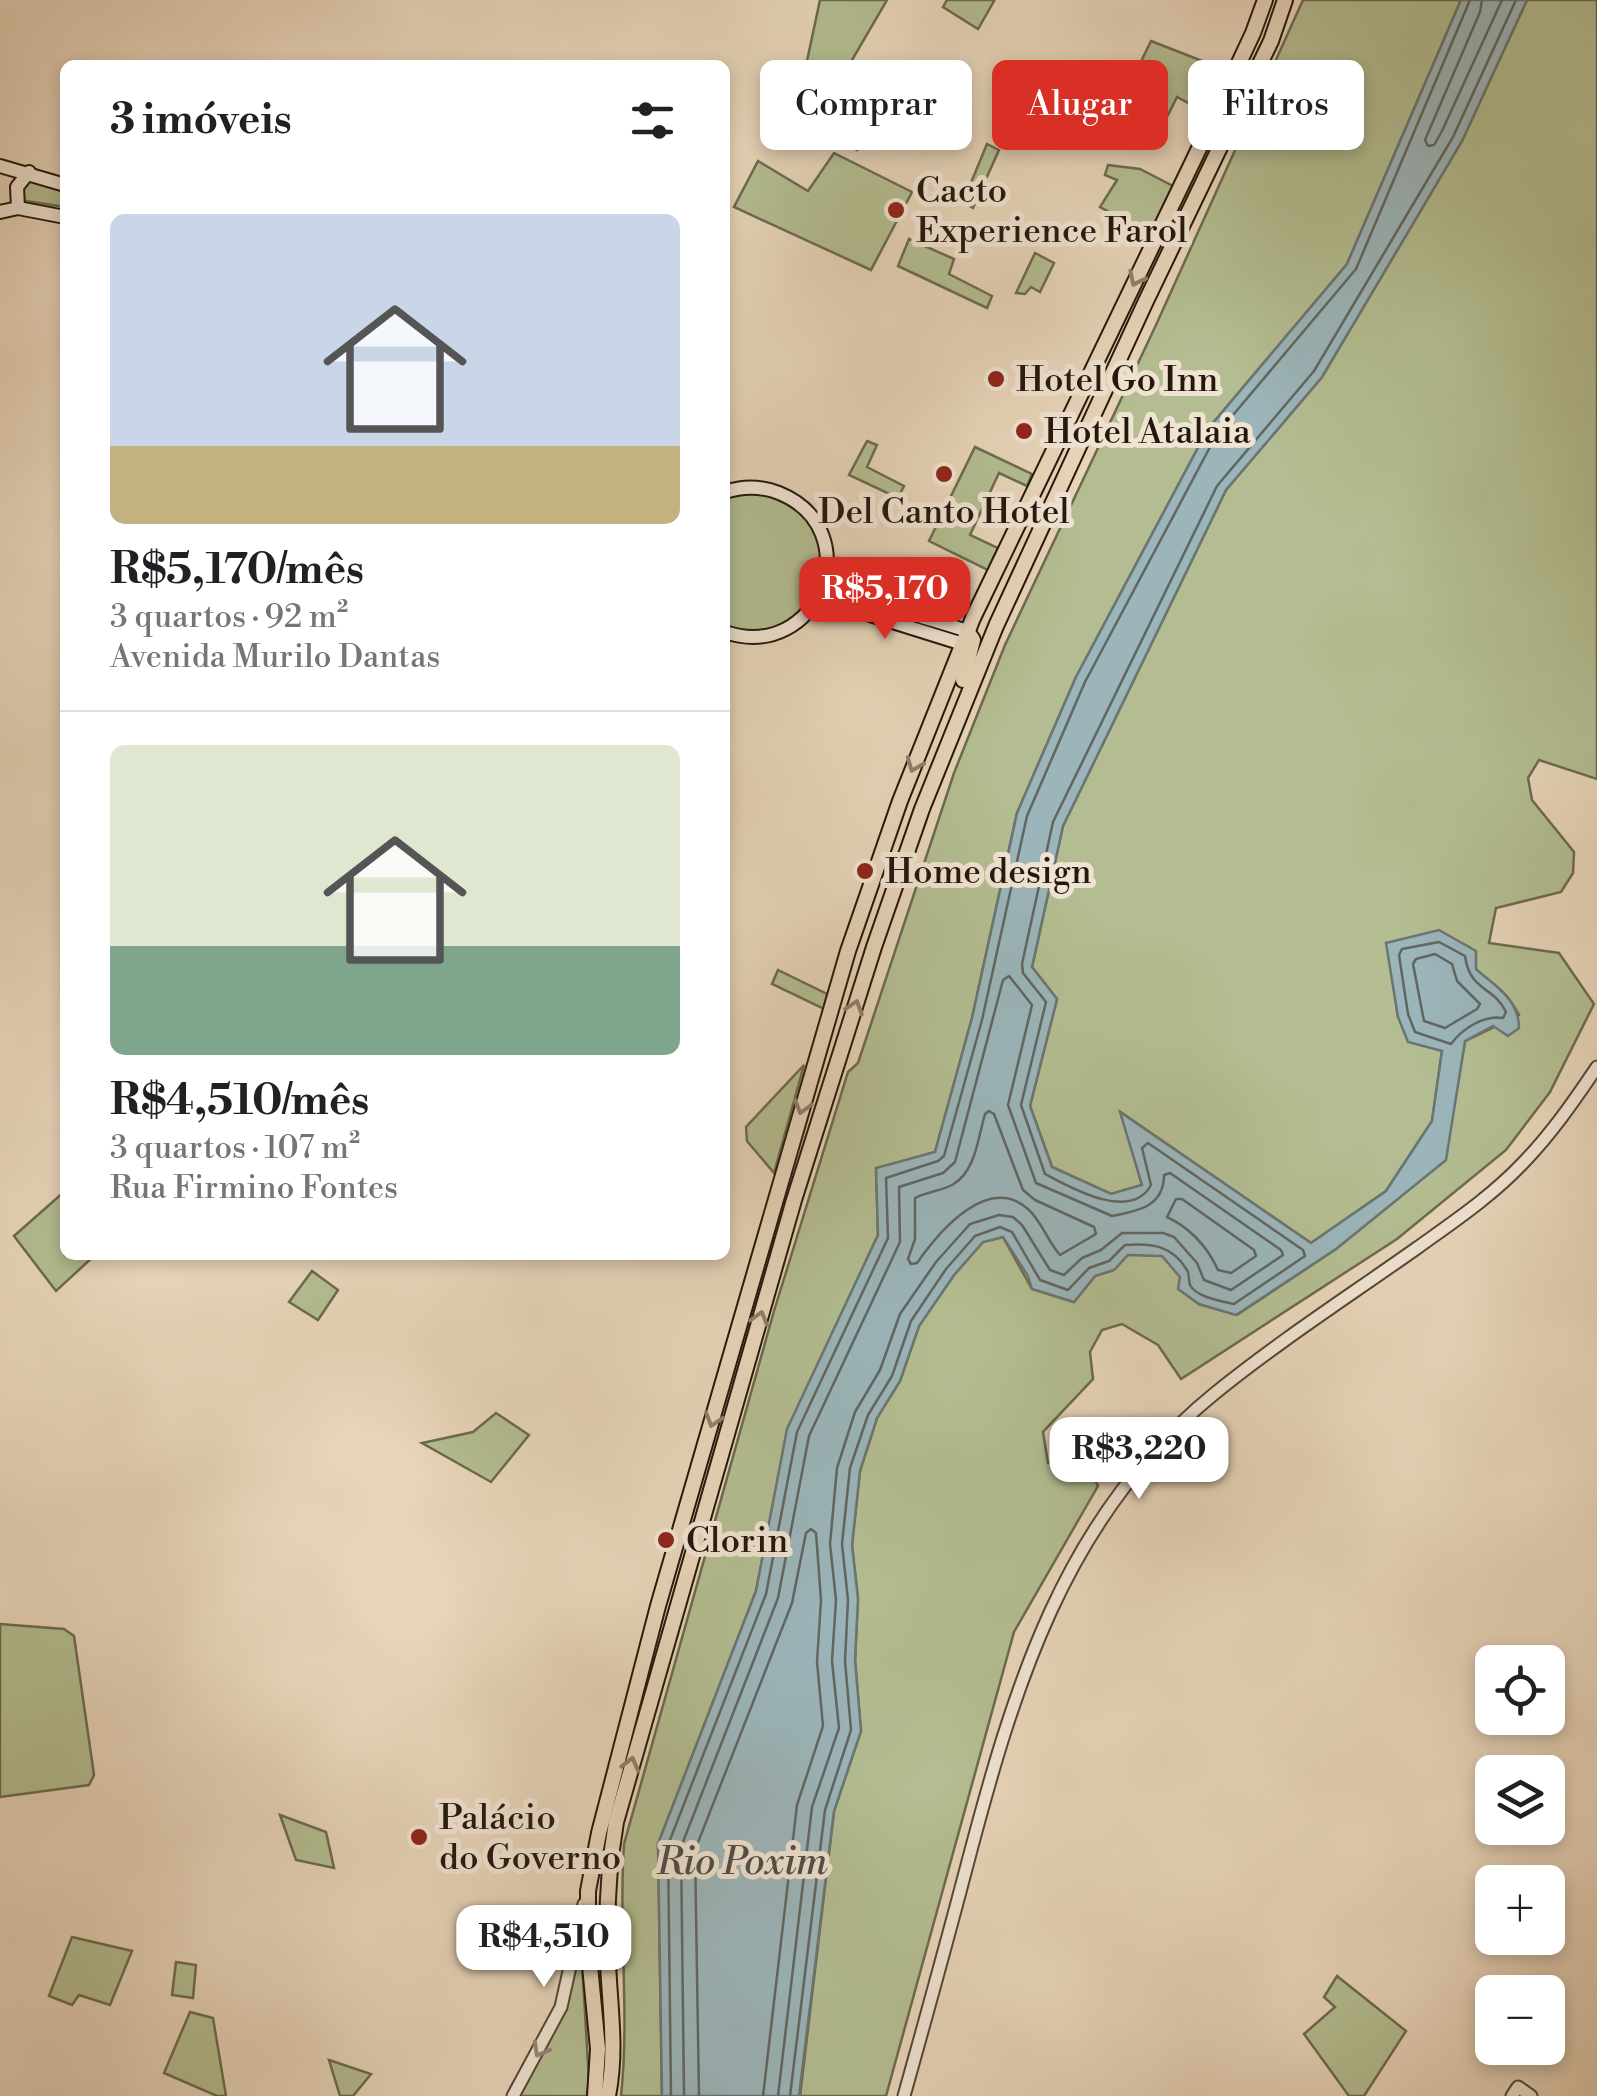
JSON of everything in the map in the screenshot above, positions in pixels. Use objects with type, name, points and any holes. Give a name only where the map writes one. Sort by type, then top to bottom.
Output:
[{"type":"main road","points":[[595,2096],[598,2048],[588,1944],[588,1890],[598,1834],[634,1695],[848,952],[900,801],[968,639],[1253,33],[1265,0]]},
{"type":"main road","points":[[608,2096],[614,2068],[608,1964],[609,1859],[632,1760],[838,1059],[922,809],[996,626],[1146,301],[1240,110],[1285,0]]},
{"type":"main road","points":[[0,166],[60,182]]},
{"type":"main road","points":[[18,208],[17,186],[29,172]]},
{"type":"main road","points":[[0,212],[18,208],[60,216]]},
{"type":"main road","points":[[730,491],[758,488],[796,502],[816,524],[827,553],[822,590],[810,610],[795,624],[758,638],[730,633]]},
{"type":"main road","points":[[827,568],[842,584],[864,596],[968,639]]},
{"type":"main road","points":[[810,610],[851,609],[968,639],[996,626]]},
{"type":"main road","points":[[922,809],[928,776],[969,664],[968,639]]},
{"type":"main road","points":[[819,1049],[826,1058],[838,1059]]},
{"type":"street","points":[[904,2096],[988,1778],[1026,1663],[1047,1615],[1117,1496],[1212,1396],[1464,1214],[1522,1166],[1564,1116],[1597,1067]]},
{"type":"street","points":[[513,2096],[561,2007],[588,1890]]},
{"type":"street","points":[[1515,2092],[1531,2096]]},
{"type":"green space","points":[[820,0],[887,0],[852,60],[807,60]]},
{"type":"green space","points":[[947,0],[994,1],[978,29],[943,7]]},
{"type":"green space","points":[[1303,0],[1461,0],[1347,264],[1208,429],[1076,677],[1017,813],[972,1018],[935,1152],[876,1169],[878,1235],[788,1429],[756,1591],[658,1844],[662,2096],[621,2096],[624,1844],[774,1311],[848,1072],[858,1063],[954,773],[1005,645],[1235,150],[1364,150],[1364,60],[1276,60]]},
{"type":"green space","points":[[1527,0],[1597,0],[1597,779],[1539,760],[1528,778],[1532,800],[1574,852],[1573,873],[1561,892],[1496,908],[1489,943],[1559,953],[1594,1004],[1550,1092],[1506,1150],[1397,1239],[1181,1379],[1158,1345],[1122,1324],[1102,1330],[1090,1352],[1093,1379],[1043,1432],[1048,1463],[1088,1466],[1098,1486],[1014,1632],[886,2096],[800,2096],[834,1811],[861,1731],[855,1660],[858,1599],[852,1545],[860,1471],[877,1418],[900,1381],[919,1326],[954,1275],[983,1242],[1003,1237],[1032,1289],[1074,1302],[1095,1276],[1114,1270],[1128,1254],[1163,1256],[1180,1277],[1179,1289],[1199,1304],[1237,1315],[1336,1249],[1445,1160],[1465,1041],[1519,1015],[1508,998],[1479,974],[1444,959],[1387,943],[1398,1017],[1442,1051],[1432,1121],[1386,1191],[1311,1243],[1122,1113],[1142,1185],[1111,1194],[1052,1167],[1030,1106],[1057,999],[1032,967],[1063,826],[1226,490],[1322,377],[1462,141]]},
{"type":"green space","points":[[1151,41],[1200,60],[1188,60],[1188,103],[1177,97],[1168,115],[1168,60],[1142,60]]},
{"type":"green space","points":[[987,144],[992,150],[999,150],[973,208],[963,202]]},
{"type":"green space","points":[[834,153],[912,192],[871,270],[734,207],[758,161],[808,191]]},
{"type":"green space","points":[[1108,165],[1140,169],[1173,186],[1150,234],[1100,207],[1117,180],[1105,175]]},
{"type":"green space","points":[[30,179],[60,188],[60,206],[26,201],[20,196],[21,185]]},
{"type":"green space","points":[[909,239],[954,259],[949,274],[992,296],[987,308],[898,266]]},
{"type":"green space","points":[[1035,253],[1054,263],[1040,292],[1031,287],[1025,294],[1016,293]]},
{"type":"green space","points":[[867,441],[877,445],[867,467],[904,486],[898,498],[849,475]]},
{"type":"green space","points":[[975,447],[1032,474],[1027,486],[999,473],[970,535],[998,548],[988,570],[929,541]]},
{"type":"green space","points":[[730,490],[789,497],[823,538],[822,591],[777,633],[730,632]]},
{"type":"green space","points":[[778,970],[827,994],[824,1009],[772,984]]},
{"type":"green space","points":[[804,1065],[774,1173],[747,1141],[746,1127]]},
{"type":"green space","points":[[60,1195],[60,1260],[90,1260],[56,1291],[14,1236]]},
{"type":"green space","points":[[312,1271],[338,1290],[318,1320],[289,1302]]},
{"type":"green space","points":[[496,1413],[529,1435],[491,1482],[422,1443],[473,1432]]},
{"type":"green space","points":[[0,1624],[64,1629],[74,1636],[94,1775],[89,1785],[0,1797]]},
{"type":"green space","points":[[280,1815],[326,1832],[334,1868],[296,1860]]},
{"type":"green space","points":[[580,1928],[587,2096],[519,2096],[557,2015]]},
{"type":"green space","points":[[72,1937],[132,1951],[110,2005],[79,1995],[72,2005],[49,1996]]},
{"type":"green space","points":[[176,1962],[196,1965],[193,1998],[172,1995]]},
{"type":"green space","points":[[1337,1976],[1406,2031],[1364,2096],[1349,2096],[1304,2034],[1335,2007],[1324,1997]]},
{"type":"green space","points":[[190,2012],[213,2018],[226,2096],[217,2096],[164,2073]]},
{"type":"green space","points":[[329,2060],[371,2074],[353,2096],[340,2096]]},
{"type":"water","name":"Rio Poxim","points":[[1461,0],[1527,0],[1462,141],[1322,377],[1226,490],[1063,826],[1032,967],[1057,999],[1030,1106],[1052,1167],[1111,1194],[1142,1185],[1120,1112],[1311,1243],[1386,1191],[1432,1121],[1442,1051],[1408,1042],[1398,1017],[1386,943],[1439,930],[1476,951],[1476,969],[1511,1001],[1519,1028],[1508,1036],[1493,1026],[1465,1041],[1446,1160],[1336,1249],[1236,1315],[1199,1304],[1178,1289],[1180,1277],[1162,1256],[1128,1255],[1114,1270],[1095,1276],[1074,1302],[1032,1289],[1003,1237],[983,1242],[954,1275],[919,1326],[900,1381],[877,1418],[860,1471],[852,1545],[858,1599],[855,1660],[861,1731],[834,1811],[799,2096],[662,2096],[658,1844],[756,1591],[787,1429],[878,1235],[876,1168],[935,1152],[972,1018],[1017,813],[1076,677],[1208,429],[1347,264]]},
{"type":"place","name":"Cacto Experience Farol","points":[[896,210]]},
{"type":"place","name":"Hotel Go Inn","points":[[996,379]]},
{"type":"place","name":"Hotel Atalaia","points":[[1024,431]]},
{"type":"place","name":"Del Canto Hotel","points":[[944,474]]},
{"type":"place","name":"Home design","points":[[865,871]]},
{"type":"place","name":"Clorin","points":[[666,1540]]},
{"type":"place","name":"Palácio do Governo","points":[[419,1837]]}]
